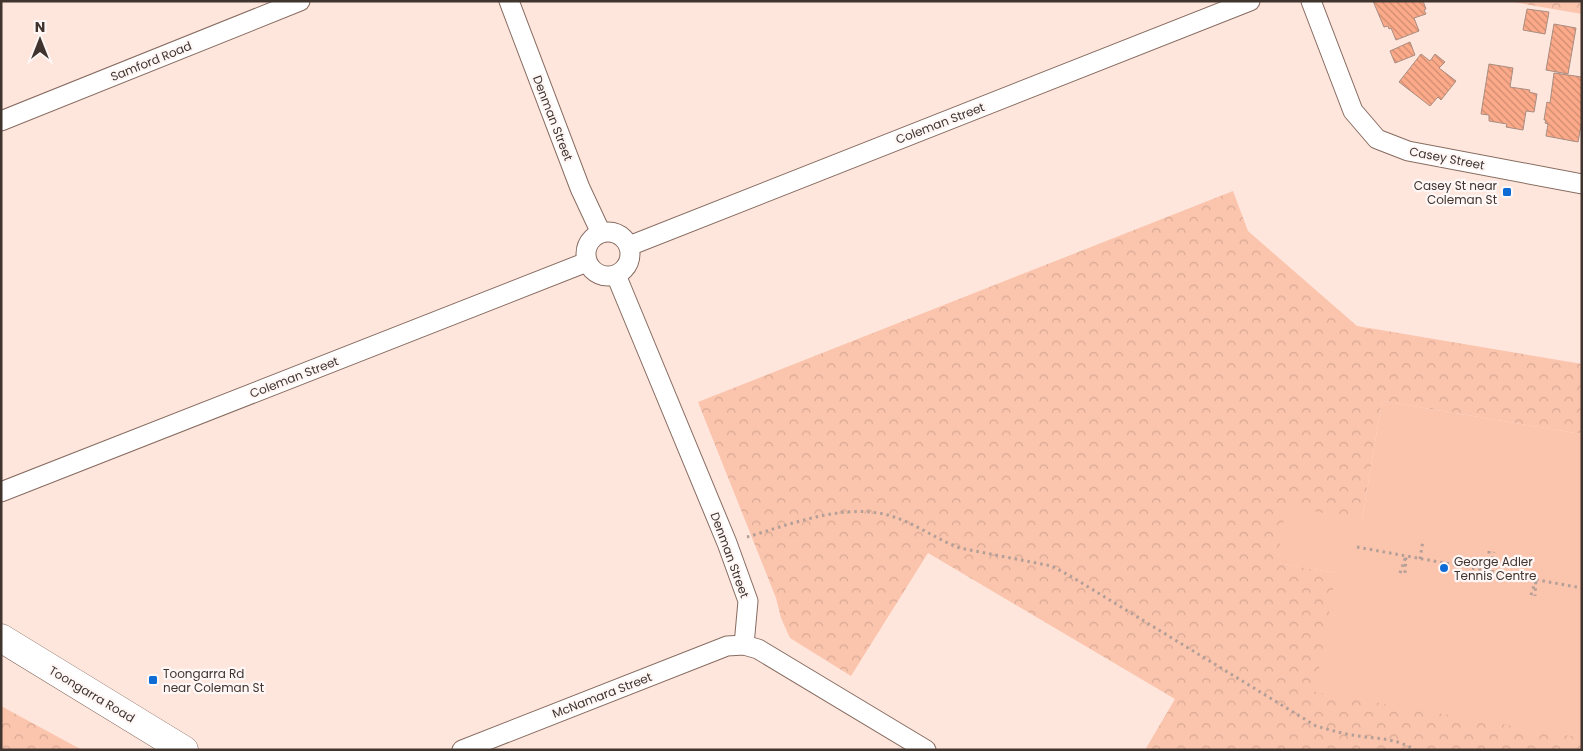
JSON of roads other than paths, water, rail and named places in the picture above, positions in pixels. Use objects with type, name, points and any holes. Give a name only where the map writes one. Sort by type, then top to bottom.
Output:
[{"type":"main road","name":"Toongarra Road","points":[[1,638],[184,750]]},
{"type":"street","name":"Samford Road","points":[[1,121],[300,1]]},
{"type":"street","name":"Denman Street","points":[[509,1],[580,188],[601,233]]},
{"type":"street","name":"Coleman Street","points":[[629,246],[1250,1]]},
{"type":"street","name":"Casey Street","points":[[1312,1],[1353,112],[1377,139],[1408,151],[1582,184]]},
{"type":"street","points":[[601,233],[618,234],[625,239],[629,246],[631,254],[629,263],[624,270],[616,275],[599,275],[592,270],[587,262],[586,253],[588,245],[593,238],[601,233]]},
{"type":"street","name":"Coleman Street","points":[[1,492],[587,262]]},
{"type":"street","name":"Denman Street","points":[[616,275],[727,542],[748,601],[744,645]]},
{"type":"street","points":[[744,645],[758,649],[926,750]]},
{"type":"street","name":"McNamara Street","points":[[462,750],[727,646],[744,645]]},
{"type":"place","name":"Casey St near Coleman St","points":[[1507,192]]},
{"type":"place","name":"George Adler Tennis Centre","points":[[1444,568]]},
{"type":"place","name":"Toongarra Rd near Coleman St","points":[[153,680]]}]
